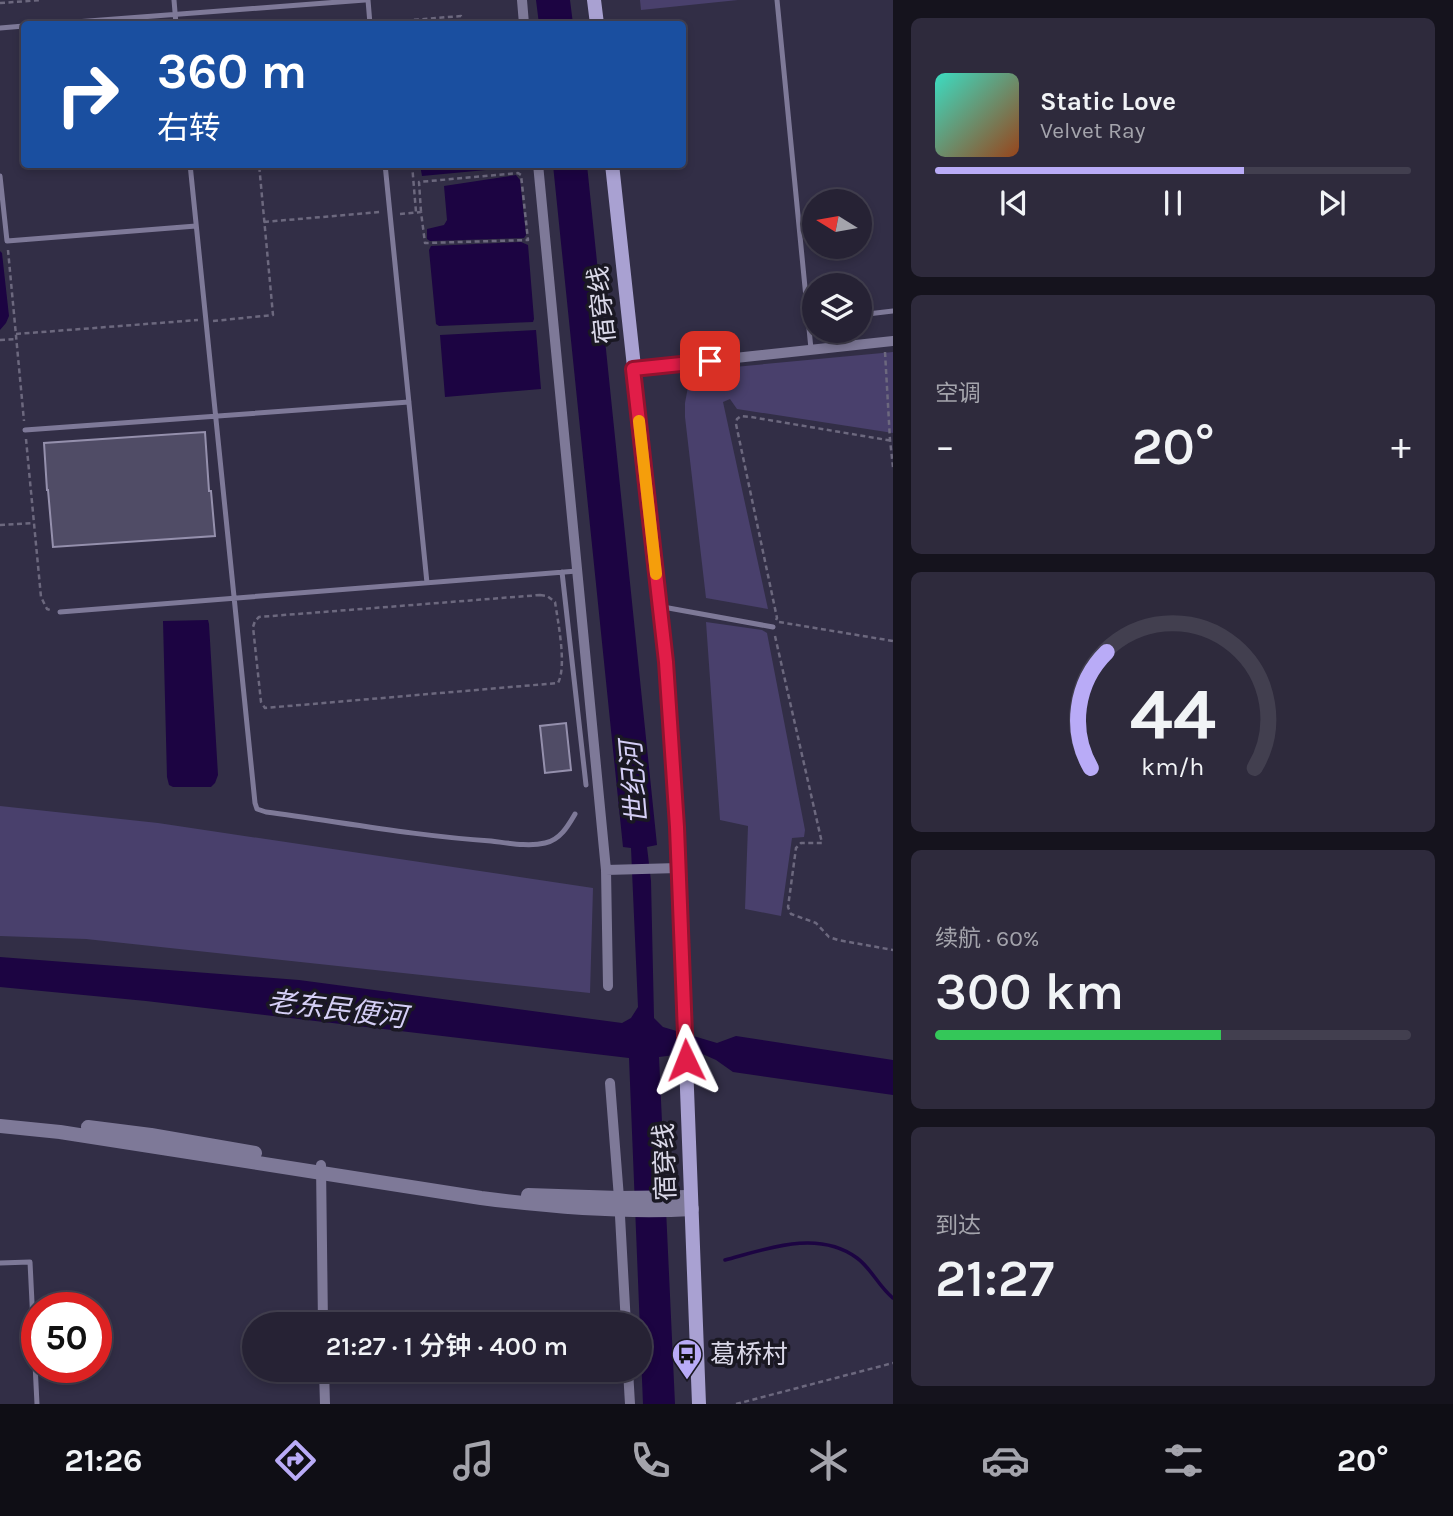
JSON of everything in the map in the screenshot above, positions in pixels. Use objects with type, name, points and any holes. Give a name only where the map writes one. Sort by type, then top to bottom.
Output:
[{"type":"main road","points":[[594,0],[597,21]]},
{"type":"main road","name":"宿穿线","points":[[611,168],[666,662],[678,868],[699,1404]]},
{"type":"street","points":[[522,0],[524,21]]},
{"type":"street","points":[[538,168],[606,870],[608,986]]},
{"type":"street","points":[[633,369],[889,342]]},
{"type":"street","points":[[606,870],[678,868]]},
{"type":"street","points":[[610,1083],[624,1204],[626,1312]]},
{"type":"street","points":[[0,1117],[151,1135],[321,1169]]},
{"type":"street","points":[[0,1126],[540,1196],[624,1204],[691,1203]]},
{"type":"street","points":[[321,1169],[323,1312]]},
{"type":"street","points":[[324,1382],[325,1404]]},
{"type":"street","points":[[629,1382],[630,1404]]},
{"type":"lane","points":[[174,0],[176,21]]},
{"type":"lane","points":[[271,0],[272,7]]},
{"type":"lane","points":[[91,21],[366,0],[370,21]]},
{"type":"lane","points":[[778,0],[806,273]]},
{"type":"lane","points":[[0,28],[21,26]]},
{"type":"lane","points":[[190,168],[257,809],[452,838],[527,844],[545,843],[556,838],[566,829],[575,814]]},
{"type":"lane","points":[[385,168],[427,583]]},
{"type":"lane","points":[[0,176],[7,241],[196,226]]},
{"type":"lane","points":[[872,313],[893,311]]},
{"type":"lane","points":[[811,343],[811,350]]},
{"type":"lane","points":[[25,430],[409,402]]},
{"type":"lane","points":[[60,612],[577,571]]},
{"type":"lane","points":[[562,572],[586,785]]},
{"type":"lane","points":[[660,607],[774,624]]},
{"type":"lane","points":[[562,664],[572,663]]},
{"type":"lane","points":[[0,1263],[30,1262],[37,1404]]},
{"type":"path","points":[[0,3],[41,0]]},
{"type":"path","points":[[400,21],[461,16],[461,21]]},
{"type":"path","points":[[0,340],[16,336],[273,316],[259,168]]},
{"type":"path","points":[[413,168],[419,212],[425,243],[528,240],[521,175],[518,173],[419,182],[419,212]]},
{"type":"path","points":[[264,222],[419,212]]},
{"type":"path","points":[[889,342],[893,467]]},
{"type":"path","points":[[891,441],[751,417],[741,416],[736,424],[777,618],[774,624],[821,843],[800,843],[796,848],[788,907],[791,914],[816,923],[829,937],[893,950]]},
{"type":"path","points":[[0,526],[34,523]]},
{"type":"path","points":[[541,595],[555,602],[562,664],[562,677],[558,683],[265,708],[261,702],[253,627],[259,617],[541,595]]},
{"type":"path","points":[[774,624],[893,641]]},
{"type":"path","points":[[736,1404],[893,1363]]},
{"type":"shaded area","points":[[640,0],[738,0],[641,10]]},
{"type":"shaded area","points":[[893,352],[893,433],[737,409],[730,399],[723,402],[768,609],[706,598],[685,417],[691,371]]},
{"type":"shaded area","points":[[706,622],[767,633],[805,830],[804,837],[792,838],[781,916],[745,909],[748,826],[720,820]]},
{"type":"shaded area","points":[[0,806],[158,823],[593,888],[590,993],[86,939],[0,936]]},
{"type":"water","points":[[536,0],[570,0],[573,21],[539,21]]},
{"type":"water","points":[[421,168],[507,168],[422,176]]},
{"type":"water","points":[[553,168],[587,168],[657,845],[647,847],[651,881],[654,1018],[663,1027],[717,1043],[736,1036],[893,1060],[893,1095],[733,1072],[698,1052],[659,1057],[675,1404],[643,1404],[642,1382],[652,1382],[652,1312],[639,1312],[629,1058],[146,1001],[0,987],[0,957],[299,980],[622,1023],[631,1018],[638,1007],[631,848],[623,847]]},
{"type":"water","points":[[516,175],[520,180],[526,235],[524,238],[427,239],[427,229],[444,225],[447,220],[444,186]]},
{"type":"water","points":[[521,242],[528,245],[533,322],[436,324],[429,250],[431,246]]},
{"type":"water","points":[[0,251],[9,316],[0,330]]},
{"type":"water","points":[[536,330],[541,389],[445,397],[440,335]]},
{"type":"water","points":[[208,620],[218,775],[211,787],[173,787],[169,785],[167,777],[163,621]]},
{"type":"building","points":[[205,432],[215,536],[53,547],[44,443]]},
{"type":"building","points":[[566,723],[571,770],[545,773],[540,726]]},
{"type":"waterway","points":[[725,1260],[792,1244],[826,1245],[842,1249],[857,1258],[893,1298]]},
{"type":"slow traffic","points":[[639,421],[656,574]]},
{"type":"place","name":"葛桥村","points":[[687,1381]]},
{"type":"route","points":[[686,1060],[677,827],[666,662],[633,369],[710,361]]},
{"type":"water label","name":"世纪河","points":[[634,783]]},
{"type":"water label","name":"老东民便河","points":[[337,1009]]}]
